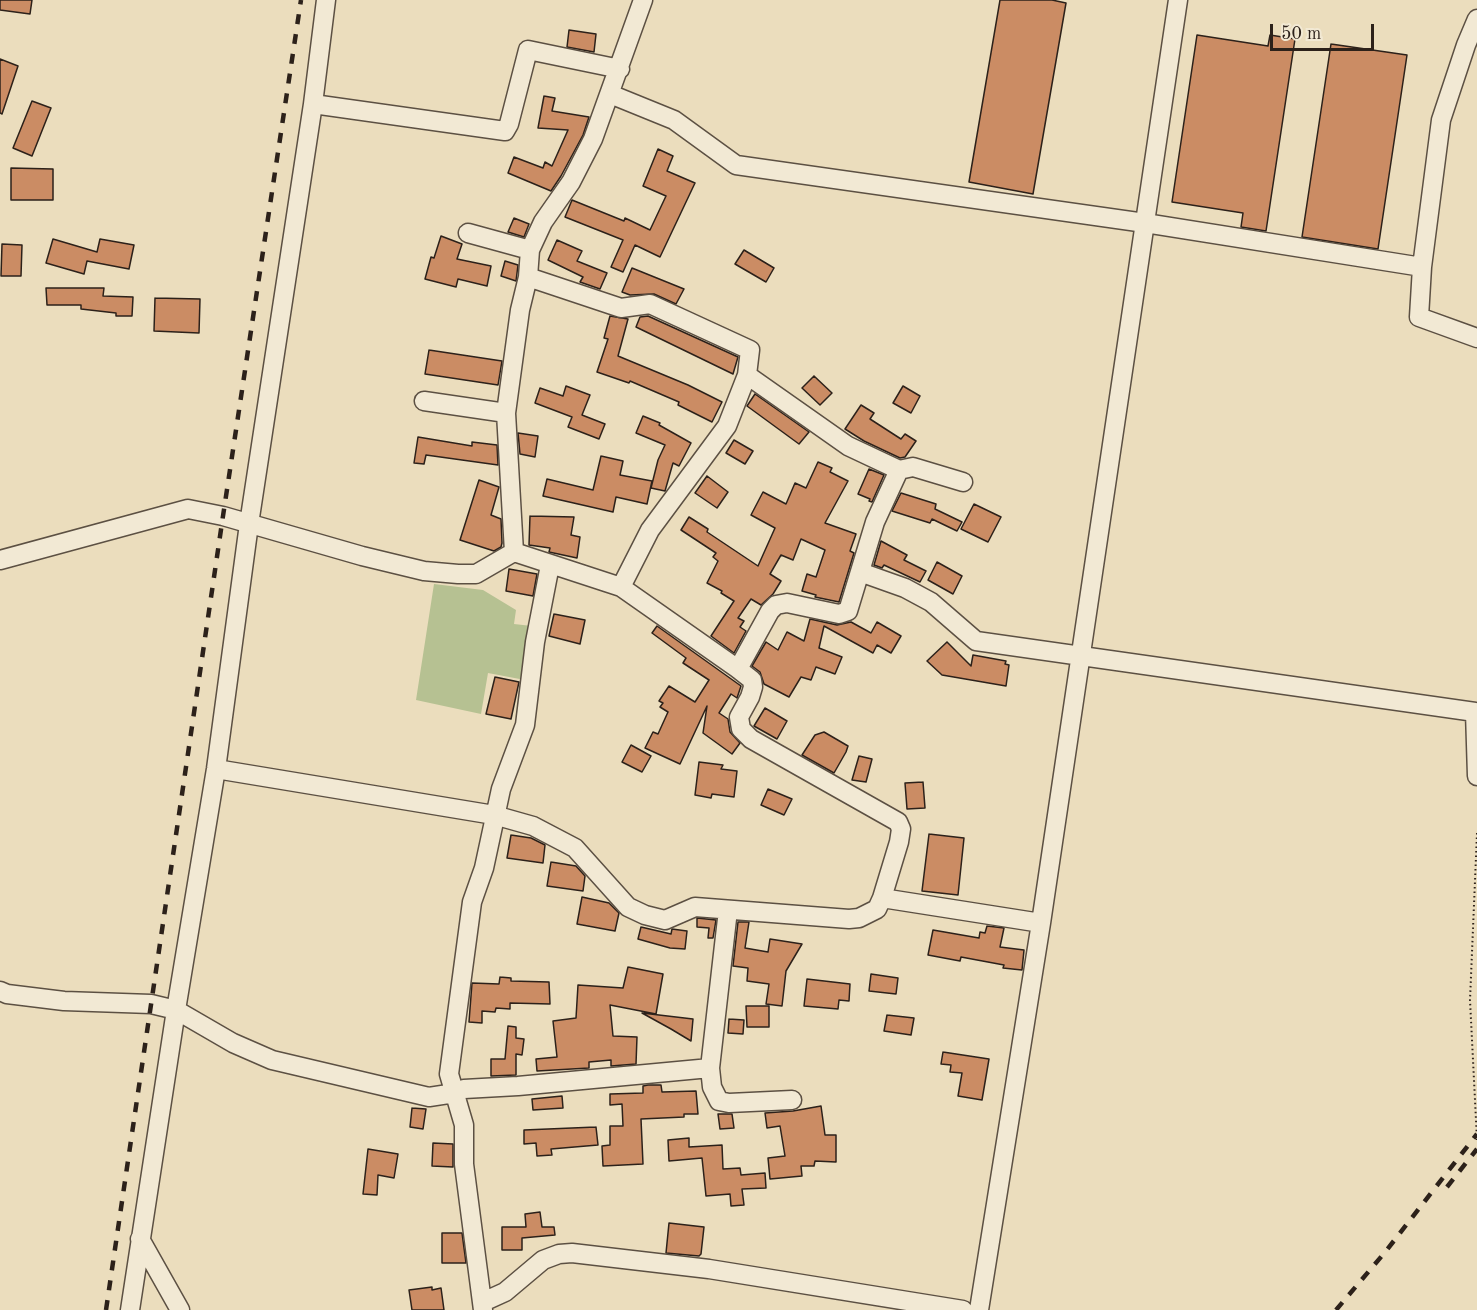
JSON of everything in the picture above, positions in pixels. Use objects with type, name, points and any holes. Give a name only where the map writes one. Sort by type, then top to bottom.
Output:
[{"type":"street","points":[[130,1310],[216,769],[249,524],[313,105],[326,0]]},
{"type":"street","points":[[514,552],[506,413],[520,310],[528,277],[530,250],[543,222],[571,182],[593,139],[643,0]]},
{"type":"street","points":[[979,1310],[1041,923],[1178,0]]},
{"type":"street","points":[[1477,19],[1441,120],[1422,267],[1419,317],[1477,338]]},
{"type":"street","points":[[313,105],[505,131],[509,124],[528,50],[620,69]]},
{"type":"street","points":[[610,94],[674,120],[736,165],[1145,223],[1422,267]]},
{"type":"street","points":[[468,233],[530,250]]},
{"type":"street","points":[[528,277],[621,308],[650,304],[750,350],[747,375],[727,426],[650,530],[621,587]]},
{"type":"street","points":[[747,375],[848,446],[899,470],[913,466],[963,482]]},
{"type":"street","points":[[424,401],[506,413]]},
{"type":"street","points":[[738,669],[770,611],[776,605],[787,603],[839,614],[845,614],[848,611],[876,522],[899,470]]},
{"type":"street","points":[[0,560],[188,508],[372,559],[424,571],[476,574],[514,552],[621,587],[738,669],[752,680],[753,687],[739,717],[741,729],[751,739],[898,822],[901,829],[899,842],[877,909],[859,918],[695,907],[665,920],[645,915],[628,907],[576,848],[533,826],[494,815],[216,769]]},
{"type":"street","points":[[550,565],[535,642],[525,725],[501,789],[484,868],[472,902],[449,1074],[464,1125],[464,1164],[483,1306],[505,1292],[543,1260],[559,1254],[572,1253],[709,1269],[963,1310]]},
{"type":"street","points":[[860,572],[905,588],[931,602],[976,641],[1475,712],[1477,776]]},
{"type":"street","points":[[882,898],[1041,923]]},
{"type":"street","points":[[728,910],[710,1068],[712,1087],[719,1101],[729,1103],[792,1101]]},
{"type":"street","points":[[0,991],[7,994],[64,1000],[151,1004],[176,1010],[233,1043],[272,1060],[429,1097],[455,1093],[464,1089],[710,1068]]},
{"type":"street","points":[[140,1239],[180,1310]]},
{"type":"path","points":[[1477,833],[1470,1000],[1477,1140]]},
{"type":"green space","points":[[434,584],[483,590],[516,610],[514,624],[532,626],[525,680],[488,673],[481,714],[416,700]]},
{"type":"building","points":[[0,0],[32,0],[30,14],[0,10]]},
{"type":"building","points":[[1000,0],[1052,0],[1066,3],[1033,194],[969,182]]},
{"type":"building","points":[[569,30],[596,34],[594,52],[567,47]]},
{"type":"building","points":[[1197,35],[1268,46],[1270,35],[1295,39],[1266,231],[1241,227],[1243,213],[1172,202]]},
{"type":"building","points":[[1331,44],[1407,55],[1378,249],[1302,237]]},
{"type":"building","points":[[0,59],[18,66],[2,114],[0,113]]},
{"type":"building","points":[[544,96],[555,98],[552,111],[589,117],[583,135],[551,191],[508,173],[514,157],[543,168],[545,162],[552,166],[568,130],[538,128]]},
{"type":"building","points":[[32,101],[51,108],[32,156],[13,148]]},
{"type":"building","points":[[658,149],[673,156],[667,171],[695,183],[660,257],[635,245],[623,272],[611,267],[623,240],[565,217],[572,200],[624,221],[625,218],[650,230],[666,196],[643,186]]},
{"type":"building","points":[[11,168],[53,169],[53,200],[11,200]]},
{"type":"building","points":[[514,218],[529,224],[524,237],[508,232]]},
{"type":"building","points":[[441,236],[462,244],[457,259],[491,266],[487,286],[458,279],[456,287],[425,279],[431,257],[434,258]]},
{"type":"building","points":[[53,239],[97,252],[100,239],[134,245],[129,269],[87,261],[84,274],[46,263]]},
{"type":"building","points":[[557,240],[582,251],[577,261],[607,273],[600,289],[580,282],[583,277],[548,260]]},
{"type":"building","points":[[2,244],[22,245],[21,276],[1,276]]},
{"type":"building","points":[[744,250],[774,268],[766,282],[735,264]]},
{"type":"building","points":[[505,261],[518,265],[516,281],[501,276]]},
{"type":"building","points":[[632,268],[684,289],[676,304],[654,294],[630,295],[622,292]]},
{"type":"building","points":[[46,288],[104,288],[103,296],[133,297],[132,316],[116,316],[116,313],[81,309],[81,305],[47,305]]},
{"type":"building","points":[[155,298],[200,299],[199,333],[154,331]]},
{"type":"building","points":[[610,316],[628,319],[618,356],[722,402],[712,422],[678,405],[679,402],[630,381],[629,383],[597,372],[608,339],[604,338]]},
{"type":"building","points":[[648,316],[738,357],[733,374],[636,327],[640,317]]},
{"type":"building","points":[[429,350],[502,361],[498,385],[425,374]]},
{"type":"building","points":[[814,376],[832,393],[820,405],[802,388]]},
{"type":"building","points":[[566,386],[590,395],[582,415],[605,424],[599,439],[568,427],[572,417],[535,403],[540,388],[563,396]]},
{"type":"building","points":[[903,386],[920,396],[911,413],[893,403]]},
{"type":"building","points":[[755,394],[809,432],[799,444],[747,406]]},
{"type":"building","points":[[861,405],[874,413],[870,419],[901,439],[905,434],[916,441],[905,457],[900,458],[845,429]]},
{"type":"building","points":[[643,416],[660,423],[659,425],[691,443],[679,466],[673,463],[665,491],[651,488],[658,460],[665,445],[636,433]]},
{"type":"building","points":[[518,433],[538,436],[535,457],[520,454]]},
{"type":"building","points":[[418,437],[472,446],[472,442],[497,445],[498,465],[426,455],[424,464],[414,463]]},
{"type":"building","points":[[734,440],[753,451],[745,464],[726,453]]},
{"type":"building","points":[[601,456],[623,461],[620,475],[652,481],[647,504],[616,497],[613,512],[543,496],[547,479],[593,490]]},
{"type":"building","points":[[818,462],[832,468],[830,472],[848,481],[825,523],[856,534],[850,551],[854,553],[839,602],[815,597],[816,595],[802,591],[807,574],[816,577],[825,550],[801,539],[793,560],[781,555],[770,574],[781,581],[773,594],[761,605],[751,599],[738,618],[744,621],[740,627],[746,631],[734,653],[711,636],[734,601],[707,583],[718,561],[713,557],[716,553],[681,530],[689,517],[708,529],[707,532],[758,566],[775,528],[751,515],[763,492],[786,504],[795,483],[806,488]]},
{"type":"building","points":[[869,469],[884,475],[872,502],[858,494]]},
{"type":"building","points":[[707,476],[728,492],[717,508],[695,493]]},
{"type":"building","points":[[479,480],[499,487],[491,515],[501,519],[502,543],[501,547],[494,551],[460,540]]},
{"type":"building","points":[[901,493],[936,504],[935,509],[962,522],[957,531],[932,519],[930,523],[892,511]]},
{"type":"building","points":[[974,504],[1001,517],[988,542],[961,529]]},
{"type":"building","points":[[530,516],[574,517],[571,535],[580,537],[577,558],[549,552],[550,548],[529,545]]},
{"type":"building","points":[[881,541],[907,555],[904,560],[926,571],[920,582],[884,565],[882,568],[874,565]]},
{"type":"building","points":[[937,562],[962,576],[953,594],[928,580]]},
{"type":"building","points":[[509,569],[537,574],[533,596],[506,591]]},
{"type":"building","points":[[554,614],[585,620],[580,644],[549,636]]},
{"type":"building","points":[[810,619],[837,625],[851,622],[871,633],[877,622],[901,636],[891,653],[877,645],[873,653],[824,626],[819,648],[842,657],[835,674],[816,667],[811,680],[801,677],[789,697],[764,684],[760,672],[752,666],[766,642],[778,650],[787,632],[804,641]]},
{"type":"building","points":[[657,626],[741,686],[737,698],[731,694],[719,713],[728,719],[730,732],[740,743],[732,754],[703,733],[707,706],[680,764],[645,748],[653,732],[658,734],[668,712],[660,707],[663,703],[659,701],[669,686],[695,702],[709,680],[683,663],[686,658],[652,633]]},
{"type":"building","points":[[947,642],[971,666],[973,655],[1006,661],[1005,664],[1009,665],[1006,686],[942,675],[927,661]]},
{"type":"building","points":[[495,677],[519,682],[511,719],[486,714]]},
{"type":"building","points":[[765,708],[787,721],[777,739],[754,726]]},
{"type":"building","points":[[824,732],[848,746],[834,773],[802,755],[815,735]]},
{"type":"building","points":[[631,745],[651,756],[642,772],[622,762]]},
{"type":"building","points":[[859,756],[872,759],[866,782],[852,780]]},
{"type":"building","points":[[699,762],[723,765],[721,769],[737,771],[734,797],[712,794],[711,798],[695,795]]},
{"type":"building","points":[[923,782],[925,808],[907,809],[905,783]]},
{"type":"building","points":[[768,789],[792,799],[784,815],[761,805]]},
{"type":"building","points":[[929,834],[964,838],[958,895],[922,891]]},
{"type":"building","points":[[511,835],[531,838],[545,845],[543,863],[507,858]]},
{"type":"building","points":[[551,862],[576,866],[585,876],[583,891],[547,886]]},
{"type":"building","points":[[582,897],[609,903],[619,913],[615,931],[577,924]]},
{"type":"building","points":[[697,918],[716,920],[713,938],[708,938],[709,928],[697,927]]},
{"type":"building","points":[[738,922],[749,922],[745,948],[768,952],[770,939],[802,944],[786,971],[782,1006],[766,1004],[769,984],[747,981],[748,968],[733,966]]},
{"type":"building","points":[[987,926],[1004,928],[1000,947],[1024,950],[1022,970],[1003,968],[1004,965],[961,957],[960,961],[928,955],[933,930],[979,938],[980,932],[985,933]]},
{"type":"building","points":[[641,927],[671,934],[672,929],[687,931],[685,949],[670,948],[638,939]]},
{"type":"building","points":[[628,967],[663,974],[656,1014],[610,1005],[613,1036],[637,1037],[636,1064],[611,1066],[611,1060],[589,1062],[589,1068],[537,1071],[536,1059],[557,1057],[553,1021],[576,1018],[578,985],[623,988]]},
{"type":"building","points":[[871,974],[898,978],[896,994],[869,991]]},
{"type":"building","points":[[500,977],[511,978],[511,981],[549,982],[550,1004],[510,1003],[510,1009],[496,1008],[495,1012],[482,1011],[482,1023],[469,1022],[472,983],[499,984]]},
{"type":"building","points":[[807,979],[850,984],[849,1001],[839,1000],[838,1009],[804,1006]]},
{"type":"building","points":[[746,1006],[769,1006],[769,1027],[747,1027]]},
{"type":"building","points":[[642,1013],[693,1019],[691,1041],[671,1029]]},
{"type":"building","points":[[887,1015],[914,1018],[911,1035],[884,1031]]},
{"type":"building","points":[[729,1019],[744,1020],[743,1034],[728,1033]]},
{"type":"building","points":[[508,1026],[516,1027],[516,1038],[524,1039],[522,1055],[516,1054],[516,1075],[491,1076],[491,1059],[505,1059]]},
{"type":"building","points":[[943,1052],[989,1059],[982,1100],[958,1096],[962,1073],[950,1072],[951,1065],[941,1064]]},
{"type":"building","points":[[661,1085],[662,1092],[696,1091],[698,1114],[641,1119],[643,1164],[603,1166],[602,1146],[610,1145],[610,1126],[623,1126],[622,1104],[610,1105],[610,1094],[643,1093],[643,1086]]},
{"type":"building","points":[[562,1096],[563,1108],[533,1110],[532,1099]]},
{"type":"building","points":[[821,1106],[825,1135],[836,1135],[836,1162],[815,1161],[814,1166],[801,1166],[802,1176],[770,1179],[768,1158],[785,1156],[780,1126],[767,1128],[765,1113]]},
{"type":"building","points":[[412,1108],[426,1109],[423,1129],[410,1127]]},
{"type":"building","points":[[718,1114],[732,1114],[734,1128],[720,1129]]},
{"type":"building","points":[[596,1127],[598,1145],[551,1149],[552,1155],[537,1156],[536,1143],[524,1144],[524,1130]]},
{"type":"building","points":[[689,1138],[689,1147],[722,1145],[723,1169],[740,1168],[741,1175],[765,1173],[766,1188],[742,1189],[744,1205],[731,1206],[730,1194],[706,1196],[702,1158],[669,1161],[668,1140]]},
{"type":"building","points":[[433,1143],[453,1144],[453,1167],[432,1166]]},
{"type":"building","points":[[368,1149],[398,1154],[394,1178],[378,1175],[377,1195],[363,1194]]},
{"type":"building","points":[[540,1212],[542,1227],[554,1227],[555,1235],[522,1238],[522,1250],[502,1250],[502,1227],[526,1227],[525,1214]]},
{"type":"building","points":[[669,1223],[704,1227],[699,1256],[666,1253]]},
{"type":"building","points":[[442,1233],[462,1233],[466,1263],[442,1263]]},
{"type":"building","points":[[432,1287],[432,1290],[441,1288],[444,1310],[412,1310],[409,1290]]},
{"type":"railway","points":[[106,1310],[301,0]]},
{"type":"railway","points":[[1336,1310],[1386,1251],[1477,1134]]},
{"type":"railway","points":[[1447,1187],[1477,1149]]}]
